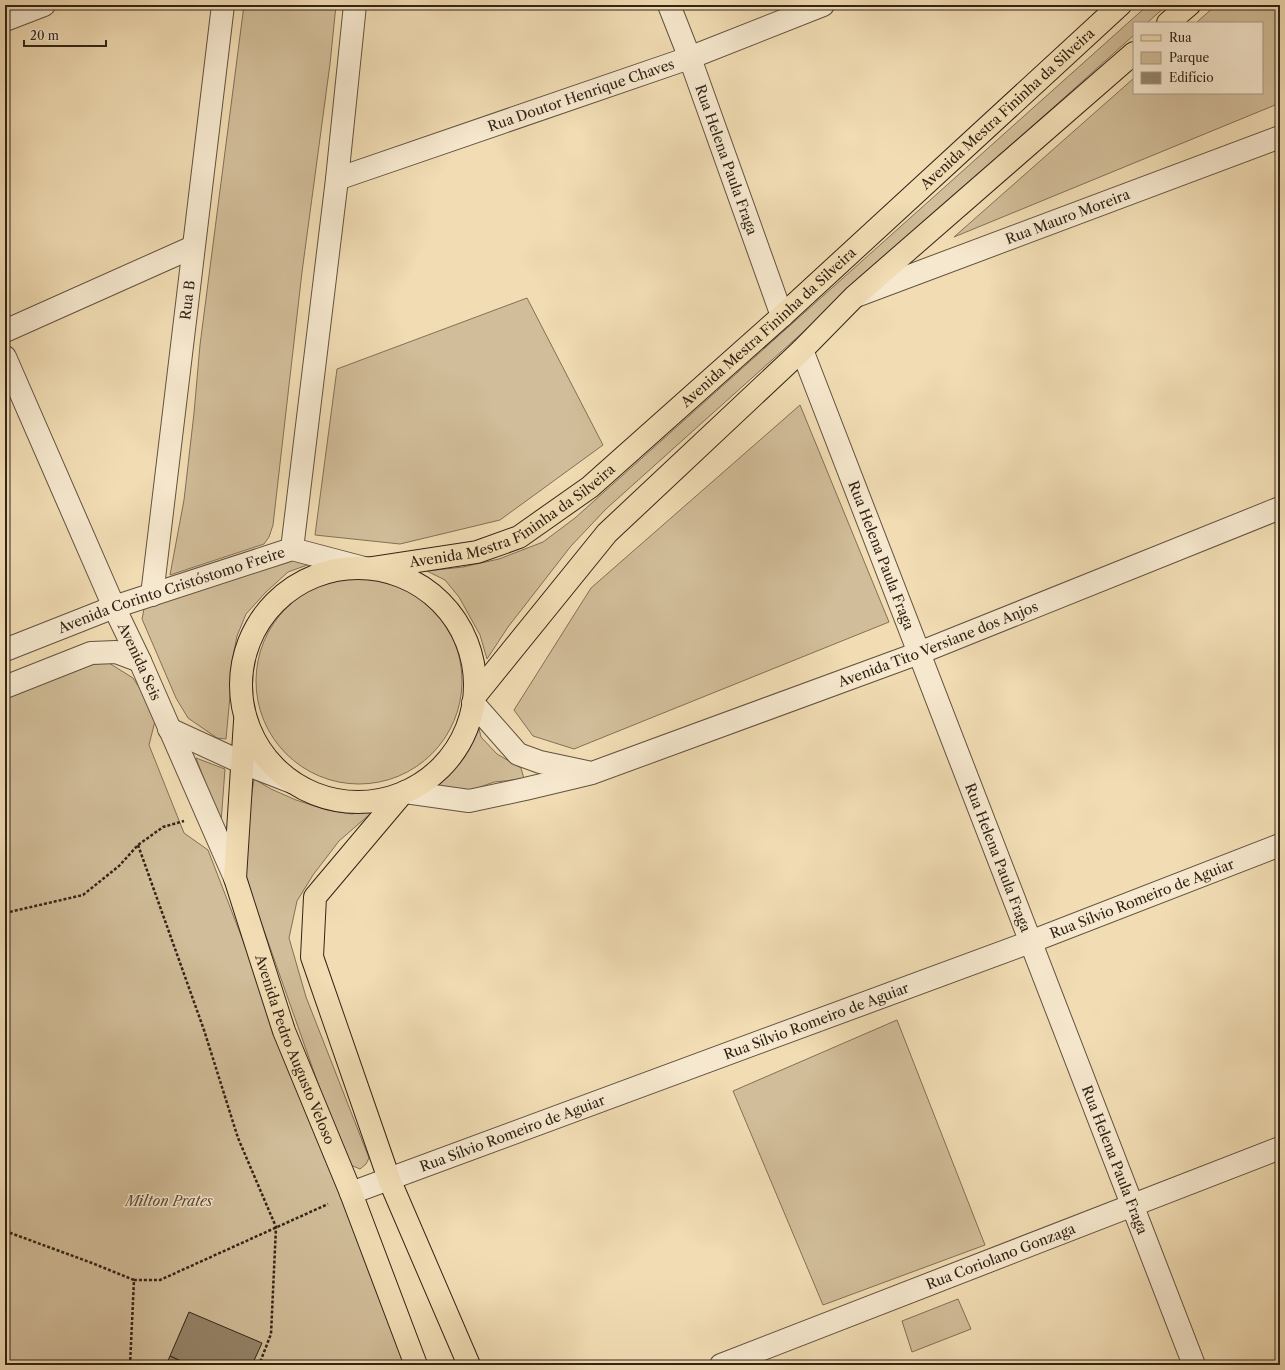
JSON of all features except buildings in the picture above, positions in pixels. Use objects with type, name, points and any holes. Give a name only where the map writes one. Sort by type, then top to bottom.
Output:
[{"type":"main road","name":"Avenida Mestra Fininha da Silveira","points":[[368,568],[477,552],[519,537],[590,487],[782,316],[1120,5]]},
{"type":"main road","points":[[1169,22],[1189,5]]},
{"type":"main road","points":[[474,700],[606,533],[802,350],[855,296],[1133,54]]},
{"type":"main road","points":[[368,568],[407,578],[437,598],[460,627],[473,661],[474,700],[468,728],[452,756],[429,779],[403,793],[364,802],[326,798],[292,782],[263,756],[245,721],[239,682],[247,643],[266,609],[296,583],[333,569],[368,568]]},
{"type":"main road","name":"Avenida Pedro Augusto Veloso","points":[[245,721],[235,878],[284,1031],[351,1193],[416,1365]]},
{"type":"main road","points":[[403,793],[315,897],[312,957],[389,1179],[469,1365]]},
{"type":"street","points":[[5,20],[44,5]]},
{"type":"street","name":"Rua B","points":[[152,595],[223,5]]},
{"type":"street","points":[[292,549],[337,179],[355,5]]},
{"type":"street","name":"Rua Helena Paula Fraga","points":[[669,5],[782,316]]},
{"type":"street","name":"Rua Doutor Henrique Chaves","points":[[337,179],[689,58],[823,5]]},
{"type":"street","name":"Rua Mauro Moreira","points":[[855,296],[1280,137]]},
{"type":"street","points":[[5,331],[193,247]]},
{"type":"street","name":"Rua Helena Paula Fraga","points":[[802,350],[1194,1365]]},
{"type":"street","name":"Avenida Seis","points":[[5,357],[114,607],[140,661],[235,878]]},
{"type":"street","name":"Avenida Tito Versiane dos Anjos","points":[[403,793],[468,801],[524,790],[592,773],[919,653],[1280,508]]},
{"type":"street","name":"Avenida Corinto Cristóstomo Freire","points":[[5,650],[114,607],[292,549],[368,568]]},
{"type":"street","points":[[5,687],[91,653],[116,652],[140,661]]},
{"type":"street","points":[[474,700],[518,754],[540,762],[592,773]]},
{"type":"street","points":[[169,728],[242,763],[292,782]]},
{"type":"street","name":"Rua Sílvio Romeiro de Aguiar","points":[[351,1193],[1030,942],[1280,845]]},
{"type":"street","name":"Rua Coriolano Gonzaga","points":[[721,1365],[1280,1148]]},
{"type":"path","points":[[5,913],[83,895],[119,866],[138,845],[163,827],[207,814]]},
{"type":"path","points":[[138,845],[204,1030],[238,1138],[276,1228],[271,1334],[259,1365]]},
{"type":"path","points":[[5,1231],[134,1280],[160,1280],[351,1193]]},
{"type":"path","points":[[130,1365],[134,1280]]},
{"type":"green space","points":[[244,5],[336,5],[330,64],[302,272],[273,525],[269,537],[264,544],[170,575],[184,500],[200,345]]},
{"type":"green space","points":[[1148,5],[1167,5],[1148,22],[1133,22],[1133,36],[606,509],[571,546],[508,627],[487,659],[480,635],[459,597],[445,580],[427,571],[463,567],[499,559],[543,542],[575,518]]},
{"type":"green space","points":[[1216,5],[1280,5],[1280,103],[954,237],[1133,79],[1133,94],[1263,94],[1263,22],[1197,22]]},
{"type":"green space","points":[[527,298],[603,445],[500,520],[400,544],[315,535],[337,369]]},
{"type":"green space","points":[[800,405],[889,622],[574,749],[533,736],[514,710],[591,588]]},
{"type":"green space","points":[[286,557],[310,564],[288,572],[266,592],[246,614],[237,636],[233,657],[226,739],[217,738],[188,718],[176,698],[142,619],[144,609],[152,602]]},
{"type":"green space","points":[[349,578],[369,578],[399,585],[425,601],[439,615],[455,641],[462,671],[462,691],[455,721],[439,747],[425,761],[399,777],[369,784],[349,784],[319,777],[293,761],[279,747],[263,721],[256,691],[256,671],[263,641],[279,615],[293,601],[319,585]]},
{"type":"green space","name":"Milton Prates","points":[[109,663],[133,678],[152,707],[155,721],[149,745],[184,833],[208,850],[407,1365],[5,1365],[5,695],[83,665]]},
{"type":"green space","points":[[478,724],[481,737],[497,754],[521,768],[524,779],[494,782],[469,791],[426,791],[448,775],[467,746]]},
{"type":"green space","points":[[196,758],[225,769],[221,823]]},
{"type":"green space","points":[[254,779],[271,789],[296,800],[327,810],[352,814],[377,808],[339,841],[313,875],[297,901],[289,938],[306,997],[369,1158],[366,1164],[360,1169],[345,1160],[248,885],[244,867],[246,833]]},
{"type":"green space","points":[[897,1020],[985,1245],[823,1305],[733,1091]]},
{"type":"green space","points":[[958,1299],[971,1329],[912,1352],[902,1321]]}]
